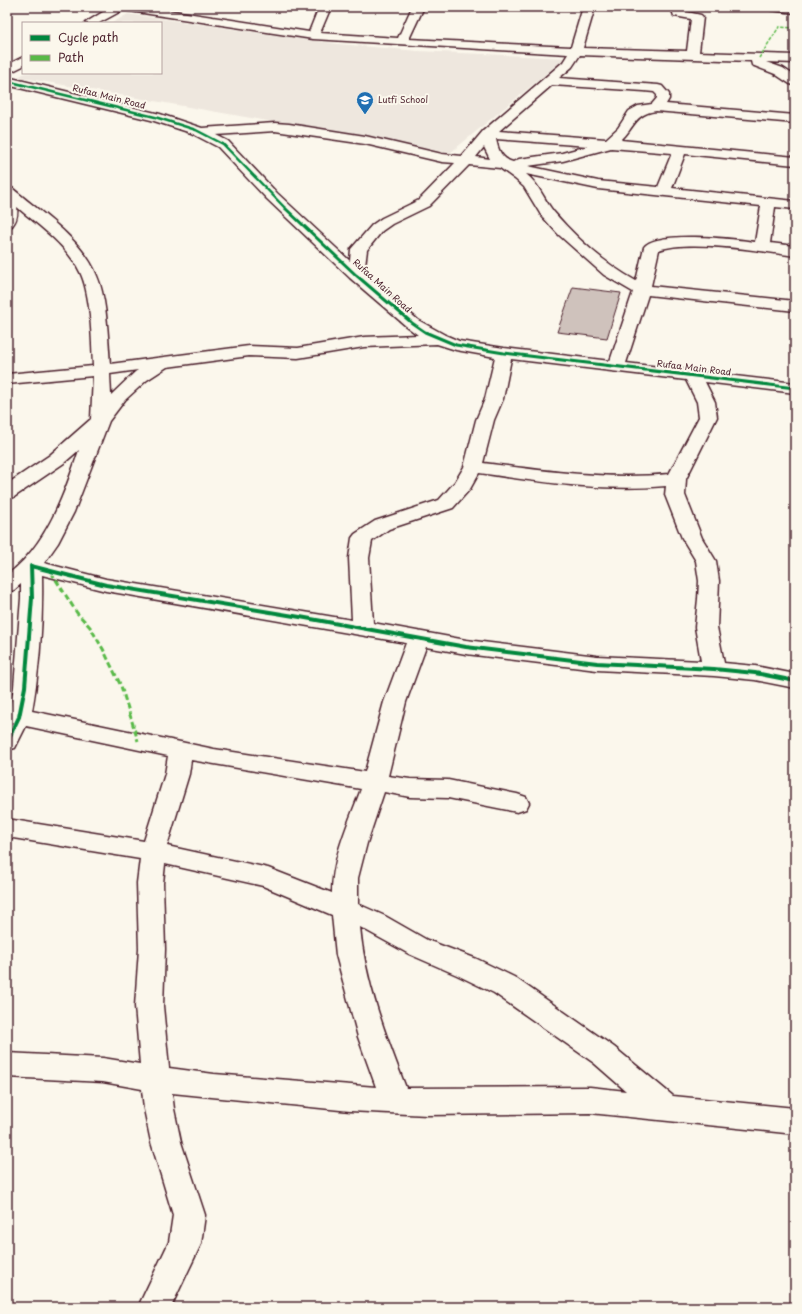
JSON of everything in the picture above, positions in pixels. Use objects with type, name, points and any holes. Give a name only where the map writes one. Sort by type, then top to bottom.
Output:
[{"type":"street","points":[[93,22],[119,7]]},
{"type":"street","points":[[126,7],[313,36],[576,51],[795,59]]},
{"type":"street","points":[[313,36],[325,7]]},
{"type":"street","points":[[402,42],[418,7]]},
{"type":"street","points":[[356,274],[359,249],[366,240],[386,221],[424,203],[466,160],[488,134],[568,64],[576,51],[589,7]]},
{"type":"street","points":[[677,7],[678,14],[697,17],[693,55]]},
{"type":"street","points":[[771,7],[795,10]]},
{"type":"street","points":[[743,58],[778,71],[795,82]]},
{"type":"street","points":[[7,70],[22,62]]},
{"type":"street","name":"Rufaa Main Road","points":[[7,81],[155,117],[200,132],[223,144],[272,196],[356,274],[412,323],[439,339],[456,344],[504,353],[795,388]]},
{"type":"street","points":[[549,81],[658,89],[663,94],[663,99],[656,107]]},
{"type":"street","points":[[504,164],[563,157],[609,144],[623,131],[634,114],[643,109],[656,107],[795,119]]},
{"type":"street","points":[[200,132],[275,127],[289,128],[365,140],[426,155],[504,164],[578,182],[795,205]]},
{"type":"street","points":[[488,134],[631,145],[795,161]]},
{"type":"street","points":[[488,134],[491,148],[504,164],[530,185],[542,205],[562,230],[606,270],[625,282],[642,290],[795,306]]},
{"type":"street","points":[[663,192],[680,150]]},
{"type":"street","points":[[7,191],[12,214],[7,223]]},
{"type":"street","points":[[7,191],[44,222],[66,244],[89,274],[95,305],[102,370],[99,421],[84,464],[60,519],[45,546],[31,566],[7,586]]},
{"type":"street","points":[[762,246],[769,202]]},
{"type":"street","points":[[616,367],[642,290],[652,247],[656,244],[688,242],[762,246],[795,251]]},
{"type":"street","points":[[7,379],[102,370],[249,350],[298,353],[364,342],[439,339]]},
{"type":"street","points":[[363,629],[359,558],[362,538],[382,526],[446,504],[463,485],[473,467],[485,420],[494,399],[504,353]]},
{"type":"street","points":[[7,493],[57,459],[99,421],[119,396],[141,376],[165,362]]},
{"type":"street","points":[[693,376],[706,402],[708,417],[676,479],[675,495],[692,538],[706,561],[709,580],[709,599],[706,627],[714,669]]},
{"type":"street","points":[[473,467],[595,482],[630,483],[676,479]]},
{"type":"street","points":[[31,566],[106,585],[363,629],[418,640],[590,663],[714,669],[755,673],[795,681]]},
{"type":"street","points":[[7,742],[27,666],[32,598],[31,566]]},
{"type":"street","points":[[396,1100],[372,1037],[349,954],[345,909],[345,878],[354,842],[375,782],[395,702],[418,640]]},
{"type":"street","points":[[13,715],[214,757],[410,788],[448,789],[517,803]]},
{"type":"street","points":[[154,1307],[185,1244],[188,1215],[166,1142],[158,1109],[149,1006],[152,949],[150,883],[153,852],[177,774],[181,750]]},
{"type":"street","points":[[7,828],[153,852],[268,878],[345,909],[376,923],[418,947],[467,967],[504,985],[604,1055],[666,1108]]},
{"type":"street","points":[[7,1066],[103,1070],[156,1079],[228,1087],[396,1100],[427,1102],[590,1100],[795,1121]]},
{"type":"shaded area","name":"Lutfi School","points":[[128,14],[338,44],[418,51],[565,58],[450,153],[18,77],[23,74],[162,74],[162,22],[114,22]]},
{"type":"building","points":[[573,287],[621,293],[607,338],[557,332]]},
{"type":"marked path","points":[[759,58],[779,27],[795,28]]},
{"type":"marked path","points":[[51,572],[77,613],[90,627],[103,649],[121,686],[138,741]]},
{"type":"cycle path","points":[[7,81],[155,117],[196,130],[223,144],[272,196],[356,275],[412,323],[439,339],[456,345],[504,353],[795,388]]},
{"type":"cycle path","points":[[7,742],[19,717],[25,687],[32,598],[31,566],[106,585],[300,617],[466,647],[597,663],[714,669],[755,673],[795,681]]},
{"type":"place","name":"Lutfi School","points":[[365,115]]}]
